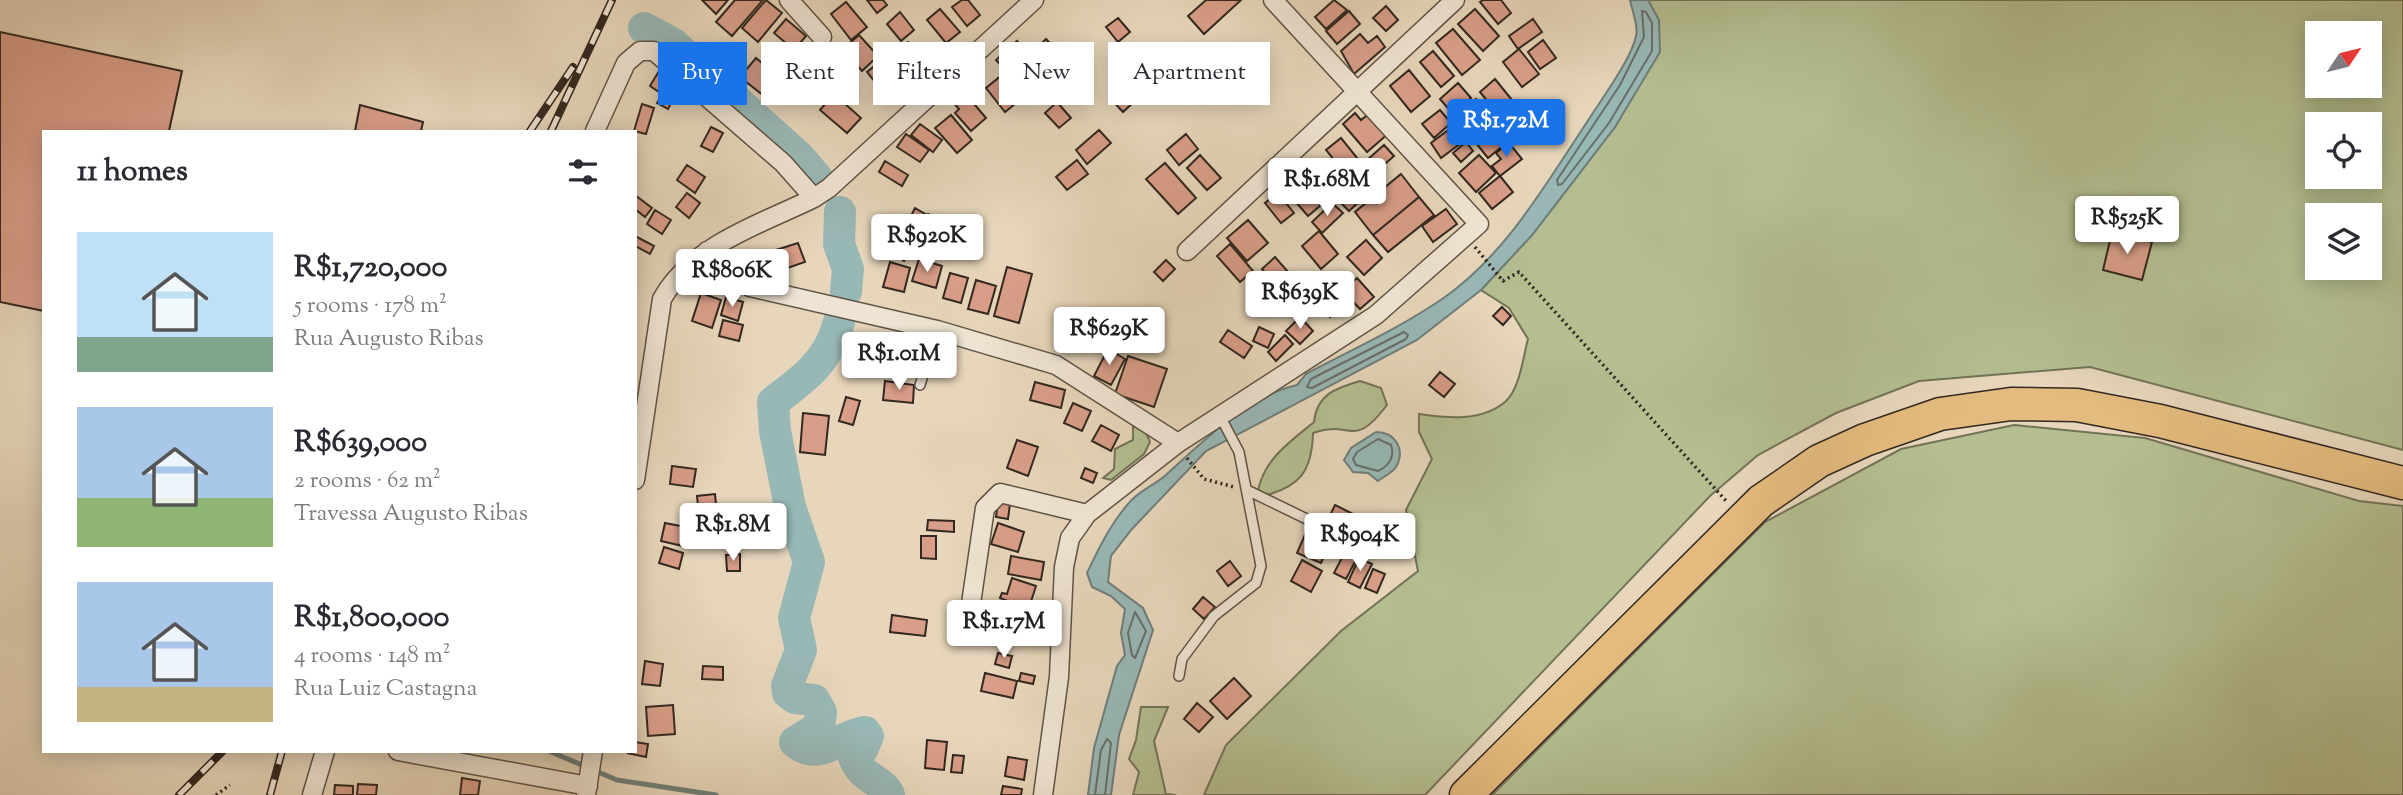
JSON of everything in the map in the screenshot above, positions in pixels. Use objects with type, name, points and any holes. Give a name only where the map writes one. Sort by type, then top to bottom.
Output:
[{"type":"highway","points":[[1466,795],[1741,518],[1819,461],[1865,440],[1940,414],[2011,404],[2077,405],[2160,421],[2403,483]]},
{"type":"street","points":[[789,0],[821,37]]},
{"type":"street","points":[[637,467],[662,299],[677,275],[707,251],[814,198],[1034,0]]},
{"type":"street","points":[[1043,795],[1059,677],[1063,567],[1070,538],[1087,514],[1178,443],[1376,315],[1479,224],[1273,0]]},
{"type":"street","points":[[1186,251],[1445,6]]},
{"type":"street","points":[[595,130],[626,63],[640,51],[654,51],[783,163],[814,198]]},
{"type":"street","points":[[707,251],[722,268],[750,286],[937,330],[1056,365],[1178,443]]},
{"type":"street","points":[[968,624],[985,508],[992,498],[1000,493],[1087,514]]},
{"type":"street","points":[[312,795],[324,753]]},
{"type":"street","points":[[408,753],[587,790],[593,753]]},
{"type":"lane","points":[[919,385],[937,330]]},
{"type":"lane","points":[[1179,676],[1182,659],[1214,616],[1256,583],[1261,566],[1239,452],[1220,416]]},
{"type":"lane","points":[[1247,490],[1356,542]]},
{"type":"path","points":[[1479,253],[1503,281],[1519,272],[1741,518]]},
{"type":"path","points":[[1194,467],[1204,480],[1247,490]]},
{"type":"path","points":[[216,795],[230,785]]},
{"type":"green space","points":[[1648,0],[2403,0],[2403,450],[2090,367],[1919,381],[1836,413],[1758,455],[1710,496],[1425,795],[1204,795],[1226,745],[1341,631],[1418,571],[1406,510],[1432,459],[1419,432],[1419,414],[1475,416],[1496,408],[1510,396],[1518,381],[1528,339],[1509,308],[1481,290],[1532,235],[1615,127],[1659,52],[1659,21]]},
{"type":"green space","points":[[1360,381],[1381,388],[1387,405],[1375,419],[1359,430],[1337,429],[1313,433],[1310,458],[1302,475],[1286,488],[1263,496],[1258,491],[1272,460],[1314,422],[1319,405],[1329,394]]},
{"type":"green space","points":[[2014,425],[2145,438],[2359,501],[2403,506],[2403,795],[1492,795],[1765,522],[1901,449]]},
{"type":"green space","points":[[1133,426],[1145,430],[1150,442],[1144,454],[1111,480],[1103,478],[1114,469],[1115,449],[1133,440]]},
{"type":"green space","points":[[1141,707],[1168,707],[1154,741],[1166,794],[1176,795],[1133,795],[1139,772],[1129,759],[1136,740]]},
{"type":"water","points":[[1630,0],[1648,0],[1659,20],[1660,52],[1615,127],[1532,235],[1481,290],[1417,340],[1206,451],[1132,529],[1111,556],[1108,582],[1143,608],[1153,630],[1119,735],[1111,795],[1088,795],[1094,748],[1117,666],[1125,655],[1121,633],[1125,609],[1111,596],[1092,587],[1087,573],[1116,520],[1137,495],[1162,479],[1210,435],[1244,410],[1261,399],[1297,385],[1306,374],[1429,308],[1488,259],[1541,191],[1623,67],[1637,32]]},
{"type":"water","points":[[1376,432],[1393,438],[1400,454],[1396,467],[1378,481],[1368,473],[1353,472],[1344,460],[1351,448]]},
{"type":"building","points":[[702,0],[728,0],[716,14]]},
{"type":"building","points":[[735,0],[763,0],[732,36],[716,22]]},
{"type":"building","points":[[766,0],[782,13],[758,42],[742,28]]},
{"type":"building","points":[[867,0],[883,0],[887,5],[877,13]]},
{"type":"building","points":[[962,0],[968,0],[980,15],[967,26],[952,7]]},
{"type":"building","points":[[1206,0],[1241,0],[1204,34],[1188,16]]},
{"type":"building","points":[[1334,0],[1347,10],[1326,29],[1315,17]]},
{"type":"building","points":[[1501,0],[1511,13],[1498,24],[1480,2]]},
{"type":"building","points":[[846,2],[867,27],[851,40],[831,14]]},
{"type":"building","points":[[1386,6],[1398,20],[1386,31],[1373,18]]},
{"type":"building","points":[[940,9],[960,32],[945,42],[927,20]]},
{"type":"building","points":[[1475,9],[1499,36],[1483,51],[1458,24]]},
{"type":"building","points":[[1349,11],[1360,24],[1337,44],[1326,31]]},
{"type":"building","points":[[900,12],[914,30],[901,41],[887,24]]},
{"type":"building","points":[[1118,18],[1130,32],[1118,42],[1106,27]]},
{"type":"building","points":[[786,19],[806,36],[801,42],[785,42],[774,33]]},
{"type":"building","points":[[1533,19],[1542,32],[1518,49],[1509,36]]},
{"type":"building","points":[[1453,29],[1480,60],[1462,75],[1436,43]]},
{"type":"building","points":[[0,32],[182,71],[169,130],[42,130],[42,311],[0,302]]},
{"type":"building","points":[[1360,34],[1368,43],[1377,36],[1385,47],[1354,74],[1341,51]]},
{"type":"building","points":[[859,35],[873,50],[873,61],[862,71],[859,68],[859,42],[851,42]]},
{"type":"building","points":[[1543,40],[1556,58],[1540,69],[1528,52]]},
{"type":"building","points":[[1519,49],[1539,74],[1522,87],[1503,62]]},
{"type":"building","points":[[1433,51],[1454,76],[1441,87],[1420,62]]},
{"type":"building","points":[[756,58],[761,62],[761,94],[747,83],[747,69]]},
{"type":"building","points":[[873,67],[873,79],[867,72]]},
{"type":"building","points":[[1409,70],[1430,96],[1411,112],[1390,86]]},
{"type":"building","points":[[658,73],[658,91],[650,86]]},
{"type":"building","points":[[999,77],[999,104],[986,88]]},
{"type":"building","points":[[1495,79],[1512,100],[1497,113],[1480,92]]},
{"type":"building","points":[[1458,83],[1471,98],[1453,114],[1440,99]]},
{"type":"building","points":[[1476,99],[1495,121],[1471,141],[1453,119]]},
{"type":"building","points":[[642,104],[654,108],[646,134],[634,130]]},
{"type":"building","points":[[360,105],[423,122],[421,130],[355,130]]},
{"type":"building","points":[[824,105],[846,105],[861,118],[847,133],[820,110]]},
{"type":"building","points":[[956,105],[975,105],[986,118],[971,131],[955,113],[959,109]]},
{"type":"building","points":[[999,105],[1014,105],[1005,112]]},
{"type":"building","points":[[1054,105],[1060,105],[1071,118],[1059,128],[1045,113]]},
{"type":"building","points":[[1117,105],[1131,105],[1123,112]]},
{"type":"building","points":[[1440,110],[1451,123],[1434,138],[1422,124]]},
{"type":"building","points":[[1371,112],[1389,133],[1367,152],[1343,124],[1355,113],[1361,120]]},
{"type":"building","points":[[951,115],[972,140],[957,153],[935,128]]},
{"type":"building","points":[[920,124],[942,140],[933,152],[911,135]]},
{"type":"building","points":[[1496,124],[1510,140],[1488,158],[1475,142]]},
{"type":"building","points":[[1455,125],[1465,140],[1441,158],[1431,143]]},
{"type":"building","points":[[711,127],[723,133],[713,152],[701,146]]},
{"type":"building","points":[[1099,130],[1111,143],[1087,164],[1076,150]]},
{"type":"building","points":[[906,134],[929,150],[920,162],[897,147]]},
{"type":"building","points":[[1186,134],[1198,149],[1179,165],[1167,150]]},
{"type":"building","points":[[1341,138],[1362,164],[1347,176],[1326,150]]},
{"type":"building","points":[[1466,142],[1473,151],[1461,162],[1453,153]]},
{"type":"building","points":[[1509,143],[1522,159],[1500,176],[1492,166],[1501,159],[1496,153]]},
{"type":"building","points":[[1384,145],[1394,156],[1377,171],[1367,160]]},
{"type":"building","points":[[1200,155],[1221,178],[1207,190],[1187,168]]},
{"type":"building","points":[[1479,155],[1496,173],[1476,192],[1459,173]]},
{"type":"building","points":[[1077,160],[1088,174],[1067,190],[1056,177]]},
{"type":"building","points":[[885,161],[908,175],[902,186],[879,172]]},
{"type":"building","points":[[1324,162],[1338,180],[1326,189],[1312,171]]},
{"type":"building","points":[[1165,163],[1196,198],[1178,214],[1146,179]]},
{"type":"building","points":[[1362,164],[1372,177],[1357,189],[1347,176]]},
{"type":"building","points":[[687,165],[705,177],[695,193],[677,180]]},
{"type":"building","points":[[1401,174],[1419,197],[1373,235],[1355,212]]},
{"type":"building","points":[[1500,176],[1513,192],[1492,209],[1479,193]]},
{"type":"building","points":[[1308,178],[1327,200],[1308,216],[1289,194]]},
{"type":"building","points":[[1355,189],[1363,198],[1349,211],[1340,202]]},
{"type":"building","points":[[687,193],[700,203],[689,218],[676,207]]},
{"type":"building","points":[[1278,193],[1294,213],[1281,223],[1265,203]]},
{"type":"building","points":[[637,197],[652,208],[645,217],[637,211]]},
{"type":"building","points":[[1419,197],[1434,215],[1388,252],[1373,235]]},
{"type":"building","points":[[1332,203],[1343,213],[1322,233],[1312,222]]},
{"type":"building","points":[[915,208],[925,214],[919,226],[909,220]]},
{"type":"building","points":[[1446,209],[1457,224],[1433,242],[1422,226]]},
{"type":"building","points":[[655,210],[671,220],[662,234],[647,224]]},
{"type":"building","points":[[928,214],[955,226],[945,248],[918,236]]},
{"type":"building","points":[[1248,220],[1268,243],[1247,261],[1227,238]]},
{"type":"building","points":[[891,226],[917,243],[904,261],[879,244]]},
{"type":"building","points":[[1319,231],[1338,254],[1321,269],[1302,246]]},
{"type":"building","points":[[2112,232],[2152,242],[2142,280],[2103,270]]},
{"type":"building","points":[[637,237],[654,246],[650,254],[637,247]]},
{"type":"building","points":[[1366,240],[1382,258],[1364,275],[1347,257]]},
{"type":"building","points":[[798,243],[805,262],[770,274],[763,254]]},
{"type":"building","points":[[1230,244],[1253,271],[1240,282],[1217,256]]},
{"type":"building","points":[[1275,257],[1289,273],[1275,284],[1262,269]]},
{"type":"building","points":[[919,259],[942,266],[936,288],[912,281]]},
{"type":"building","points":[[1166,260],[1175,269],[1163,281],[1154,272]]},
{"type":"building","points":[[890,262],[910,268],[904,292],[883,287]]},
{"type":"building","points":[[1007,267],[1032,274],[1019,323],[994,316]]},
{"type":"building","points":[[950,273],[968,278],[961,303],[943,298]]},
{"type":"building","points":[[1292,273],[1314,299],[1299,312],[1277,285]]},
{"type":"building","points":[[1357,278],[1374,297],[1360,309],[1343,291]]},
{"type":"building","points":[[976,280],[996,286],[988,314],[968,309]]},
{"type":"building","points":[[1328,286],[1344,305],[1330,317],[1315,298]]},
{"type":"building","points":[[701,293],[721,300],[712,328],[692,321]]},
{"type":"building","points":[[726,297],[743,302],[738,321],[721,315]]},
{"type":"building","points":[[1502,307],[1511,316],[1503,325],[1493,316]]},
{"type":"building","points":[[1300,317],[1313,331],[1300,344],[1286,331]]},
{"type":"building","points":[[723,320],[743,325],[739,341],[719,336]]},
{"type":"building","points":[[1259,327],[1274,334],[1268,348],[1253,341]]},
{"type":"building","points":[[1228,330],[1252,346],[1244,358],[1220,342]]},
{"type":"building","points":[[1285,335],[1293,344],[1276,361],[1268,352]]},
{"type":"building","points":[[1108,349],[1125,359],[1111,385],[1094,376]]},
{"type":"building","points":[[1128,356],[1167,369],[1154,407],[1115,394]]},
{"type":"building","points":[[1440,372],[1455,384],[1444,397],[1429,385]]},
{"type":"building","points":[[885,381],[914,385],[913,403],[883,400]]},
{"type":"building","points":[[1035,382],[1065,390],[1061,408],[1030,400]]},
{"type":"building","points":[[846,397],[860,401],[853,425],[839,421]]},
{"type":"building","points":[[1073,403],[1091,411],[1082,431],[1064,423]]},
{"type":"building","points":[[803,413],[829,416],[825,455],[800,452]]},
{"type":"building","points":[[1101,425],[1119,435],[1111,451],[1092,441]]},
{"type":"building","points":[[1017,440],[1038,447],[1028,476],[1007,468]]},
{"type":"building","points":[[672,466],[696,469],[693,487],[670,484]]},
{"type":"building","points":[[1085,468],[1097,473],[1093,483],[1081,478]]},
{"type":"building","points":[[715,494],[716,505],[698,506],[697,496]]},
{"type":"building","points":[[998,502],[1010,504],[1008,519],[996,517]]},
{"type":"building","points":[[716,505],[718,541],[700,541],[698,506]]},
{"type":"building","points":[[1335,505],[1353,514],[1345,531],[1327,522]]},
{"type":"building","points":[[928,520],[954,521],[954,532],[927,530]]},
{"type":"building","points":[[1366,520],[1375,525],[1368,537],[1359,532]]},
{"type":"building","points":[[665,523],[691,528],[687,547],[661,541]]},
{"type":"building","points":[[998,523],[1024,532],[1018,552],[991,544]]},
{"type":"building","points":[[1379,526],[1398,535],[1388,557],[1369,547]]},
{"type":"building","points":[[1307,530],[1331,540],[1321,563],[1297,553]]},
{"type":"building","points":[[921,536],[936,536],[936,559],[921,558]]},
{"type":"building","points":[[664,547],[683,553],[679,569],[659,563]]},
{"type":"building","points":[[1346,550],[1358,556],[1346,579],[1334,573]]},
{"type":"building","points":[[740,554],[740,571],[727,571],[726,555]]},
{"type":"building","points":[[1011,556],[1044,562],[1041,580],[1008,574]]},
{"type":"building","points":[[1359,558],[1372,564],[1360,588],[1348,582]]},
{"type":"building","points":[[1302,560],[1322,571],[1311,592],[1291,581]]},
{"type":"building","points":[[1230,561],[1241,576],[1228,586],[1217,571]]},
{"type":"building","points":[[1373,569],[1385,574],[1377,593],[1365,588]]},
{"type":"building","points":[[1012,578],[1036,586],[1026,617],[1011,611],[1013,603],[1000,598],[1002,593],[1007,594]]},
{"type":"building","points":[[1203,597],[1215,607],[1204,619],[1193,609]]},
{"type":"building","points":[[892,615],[927,620],[925,636],[890,632]]},
{"type":"building","points":[[992,621],[1026,626],[1023,644],[990,639]]},
{"type":"building","points":[[998,653],[1012,656],[1009,668],[995,664]]},
{"type":"building","points":[[645,661],[663,664],[660,686],[642,684]]},
{"type":"building","points":[[703,666],[723,667],[723,680],[702,679]]},
{"type":"building","points":[[985,673],[1017,681],[1013,698],[981,691]]},
{"type":"building","points":[[1021,673],[1035,676],[1033,684],[1019,681]]},
{"type":"building","points":[[1234,678],[1251,696],[1227,719],[1210,701]]},
{"type":"building","points":[[1197,703],[1213,717],[1199,732],[1184,719]]},
{"type":"building","points":[[673,705],[675,734],[648,736],[646,707]]},
{"type":"building","points":[[927,740],[947,742],[944,770],[925,768]]},
{"type":"building","points":[[637,742],[648,744],[646,757],[627,753],[637,753]]},
{"type":"building","points":[[953,755],[964,756],[962,773],[951,772]]},
{"type":"building","points":[[1008,757],[1027,760],[1024,780],[1005,776]]},
{"type":"building","points":[[462,778],[480,781],[478,795],[460,795]]},
{"type":"building","points":[[358,784],[377,785],[376,795],[357,795]]},
{"type":"building","points":[[335,785],[353,786],[353,795],[334,795]]},
{"type":"building","points":[[1003,786],[1022,789],[1021,795],[1001,795]]},
{"type":"waterway","points":[[644,28],[672,43],[799,157],[817,178]]},
{"type":"waterway","points":[[840,212],[839,244],[848,269],[846,291]]},
{"type":"waterway","points":[[839,322],[829,348],[814,368],[773,402],[775,431],[790,507],[809,562],[794,618],[801,650],[787,686],[788,693],[795,698],[814,700],[821,712],[819,727],[795,742],[804,748],[821,749],[865,732],[868,736],[862,750],[854,757],[862,770],[889,795]]},
{"type":"waterway","points":[[554,753],[617,780],[716,795]]},
{"type":"railway","points":[[551,130],[612,0]]},
{"type":"railway","points":[[531,130],[573,67]]},
{"type":"railway","points":[[179,795],[221,753]]},
{"type":"railway","points":[[270,795],[281,753]]}]
